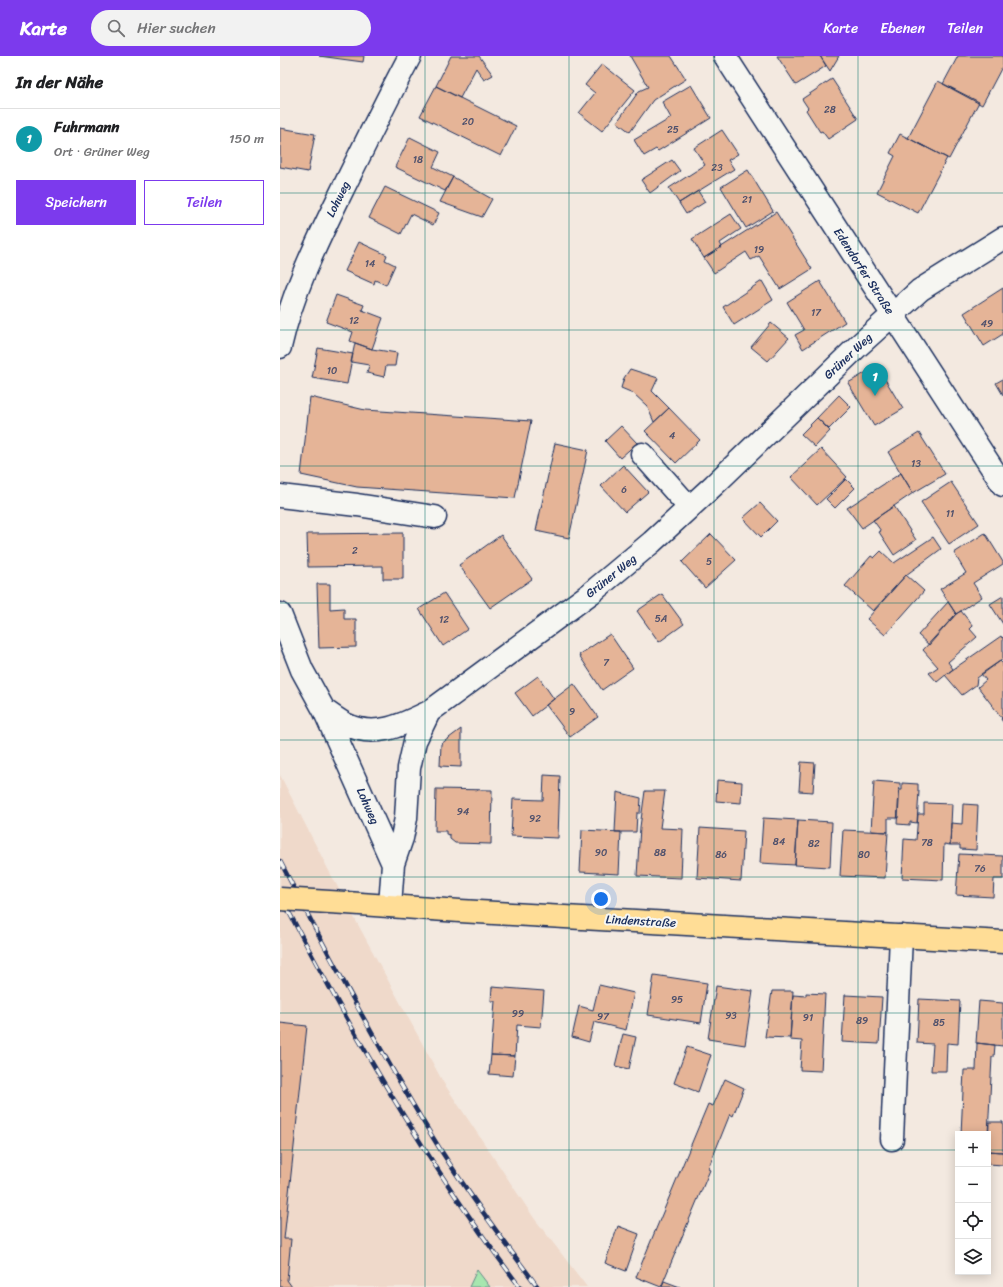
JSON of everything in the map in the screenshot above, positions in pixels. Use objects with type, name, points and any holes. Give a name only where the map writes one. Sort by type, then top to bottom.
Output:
[{"type":"main road","name":"Lindenstraße","points":[[280,899],[1003,942]]},
{"type":"street","name":"Lohweg","points":[[280,347],[296,293],[309,258],[373,127],[410,56]]},
{"type":"street","name":"Edendorfer Straße","points":[[731,58],[893,315],[1003,485]]},
{"type":"street","name":"Grüner Weg","points":[[393,864],[402,838],[406,818],[409,768],[415,741],[429,712],[591,593],[652,542],[857,347],[920,290],[1003,238]]},
{"type":"street","points":[[642,454],[689,507]]},
{"type":"street","points":[[280,496],[357,505],[435,517]]},
{"type":"street","name":"Lohweg","points":[[280,614],[302,670],[324,710],[393,864],[390,906]]},
{"type":"street","points":[[324,710],[351,726],[375,731],[401,726],[429,712]]},
{"type":"street","points":[[892,1139],[901,936]]},
{"type":"shaded area","points":[[280,775],[328,869],[443,1082],[534,1218],[587,1287],[490,1287],[477,1271],[469,1287],[280,1287]]},
{"type":"green space","points":[[477,1270],[490,1287],[469,1287]]},
{"type":"building","points":[[319,56],[364,56],[363,62]]},
{"type":"building","points":[[451,56],[479,56],[493,75],[484,80],[476,68],[460,98],[436,86]]},
{"type":"building","points":[[630,56],[671,56],[686,79],[653,100],[630,132],[617,122],[639,91],[648,87]]},
{"type":"building","points":[[777,56],[820,56],[826,66],[796,85]]},
{"type":"building","points":[[820,56],[839,56],[830,71]]},
{"type":"building","points":[[958,56],[1003,56],[1003,65],[982,105],[943,84]]},
{"type":"building","points":[[602,64],[635,90],[602,131],[579,113],[595,93],[585,85]]},
{"type":"building","points":[[832,79],[858,119],[828,139],[822,131],[820,132],[806,110],[808,108],[802,99]]},
{"type":"building","points":[[938,81],[979,102],[949,159],[908,138]]},
{"type":"building","points":[[691,85],[711,118],[658,151],[656,149],[644,156],[634,140],[671,118],[662,102]]},
{"type":"building","points":[[436,86],[516,126],[501,156],[420,116]]},
{"type":"building","points":[[280,128],[315,134],[308,172],[280,167]]},
{"type":"building","points":[[722,130],[738,154],[728,160],[734,169],[679,203],[669,188],[705,165],[694,148]]},
{"type":"building","points":[[900,134],[947,158],[918,213],[877,192],[895,156],[890,153]]},
{"type":"building","points":[[410,137],[440,152],[433,167],[453,177],[445,191],[395,167]]},
{"type":"building","points":[[672,160],[680,171],[650,193],[641,180]]},
{"type":"building","points":[[748,170],[773,211],[746,228],[721,187]]},
{"type":"building","points":[[453,177],[492,199],[482,217],[440,202]]},
{"type":"building","points":[[385,187],[439,213],[433,225],[411,214],[401,234],[369,218]]},
{"type":"building","points":[[698,191],[705,202],[686,214],[679,203]]},
{"type":"building","points":[[776,212],[812,269],[780,289],[759,256],[751,260],[746,252],[714,273],[704,258]]},
{"type":"building","points":[[731,214],[741,229],[720,243],[722,247],[704,258],[692,239]]},
{"type":"building","points":[[359,242],[387,255],[385,260],[395,265],[386,285],[375,280],[374,284],[345,271]]},
{"type":"building","points":[[762,281],[773,300],[734,325],[723,307]]},
{"type":"building","points":[[820,281],[845,322],[803,349],[795,335],[804,330],[787,302]]},
{"type":"building","points":[[1003,288],[1003,334],[984,346],[964,313]]},
{"type":"building","points":[[336,295],[364,305],[362,310],[383,318],[372,349],[350,341],[353,332],[326,322]]},
{"type":"building","points":[[771,323],[789,338],[768,361],[751,347]]},
{"type":"building","points":[[355,343],[372,349],[397,353],[395,366],[386,366],[384,377],[367,373],[369,365],[351,362]]},
{"type":"building","points":[[318,348],[353,354],[347,384],[312,378]]},
{"type":"building","points":[[877,366],[903,409],[874,426],[848,383]]},
{"type":"building","points":[[630,369],[658,378],[652,391],[669,408],[654,422],[647,406],[633,393],[621,388],[624,378]]},
{"type":"building","points":[[1003,379],[1003,395],[996,383]]},
{"type":"building","points":[[839,395],[851,407],[829,429],[817,418]]},
{"type":"building","points":[[310,397],[365,410],[531,421],[515,498],[357,487],[301,475]]},
{"type":"building","points":[[669,408],[700,440],[676,463],[645,431]]},
{"type":"building","points":[[817,418],[830,431],[815,447],[801,434]]},
{"type":"building","points":[[621,426],[637,443],[620,458],[605,441]]},
{"type":"building","points":[[919,433],[945,474],[913,493],[888,452]]},
{"type":"building","points":[[555,443],[588,450],[569,538],[536,531]]},
{"type":"building","points":[[821,449],[847,477],[817,505],[791,477]]},
{"type":"building","points":[[623,465],[648,492],[625,512],[601,486]]},
{"type":"building","points":[[901,473],[913,493],[862,528],[847,508]]},
{"type":"building","points":[[846,479],[855,488],[835,508],[826,499]]},
{"type":"building","points":[[951,482],[979,524],[949,544],[921,502]]},
{"type":"building","points":[[760,503],[777,521],[761,537],[743,518]]},
{"type":"building","points":[[894,506],[916,540],[894,555],[879,532],[881,531],[873,520]]},
{"type":"building","points":[[403,533],[403,579],[383,579],[383,566],[308,567],[307,534]]},
{"type":"building","points":[[985,533],[1003,564],[973,583],[982,597],[956,614],[940,589],[966,573],[954,553]]},
{"type":"building","points":[[711,534],[736,560],[705,588],[682,562]]},
{"type":"building","points":[[501,535],[532,579],[490,608],[459,565]]},
{"type":"building","points":[[933,537],[941,549],[906,575],[873,611],[845,586],[871,556],[874,558],[881,551],[894,563]]},
{"type":"building","points":[[906,575],[924,591],[885,635],[867,619]]},
{"type":"building","points":[[317,584],[330,584],[330,609],[344,608],[344,619],[356,619],[356,647],[319,648]]},
{"type":"building","points":[[444,593],[468,629],[443,646],[419,609]]},
{"type":"building","points":[[662,594],[684,624],[659,642],[637,611]]},
{"type":"building","points":[[1003,596],[1003,624],[990,604]]},
{"type":"building","points":[[948,602],[956,614],[929,645],[918,635]]},
{"type":"building","points":[[961,611],[973,626],[970,629],[977,637],[948,662],[953,669],[937,682],[929,673],[938,667],[923,650],[956,614]]},
{"type":"building","points":[[610,634],[633,668],[602,690],[579,655]]},
{"type":"building","points":[[1001,636],[1002,638],[1003,637],[1003,659],[977,678],[976,685],[962,695],[945,675]]},
{"type":"building","points":[[1000,661],[1003,664],[1003,722],[1001,719],[1002,718],[978,687],[986,680],[981,674]]},
{"type":"building","points":[[538,676],[554,699],[532,716],[515,693]]},
{"type":"building","points":[[574,684],[598,717],[570,737],[546,705]]},
{"type":"building","points":[[461,729],[461,767],[440,766],[441,744]]},
{"type":"building","points":[[801,762],[815,763],[813,792],[799,791]]},
{"type":"building","points":[[544,775],[560,776],[558,838],[511,836],[513,799],[543,800]]},
{"type":"building","points":[[717,780],[742,782],[741,803],[716,801]]},
{"type":"building","points":[[874,781],[900,783],[898,818],[888,818],[888,832],[871,831]]},
{"type":"building","points":[[902,783],[918,784],[917,823],[910,822],[910,825],[897,824],[899,790],[902,790]]},
{"type":"building","points":[[436,789],[492,790],[491,844],[455,843],[450,839],[450,835],[446,834],[446,831],[435,831]]},
{"type":"building","points":[[645,791],[665,791],[660,828],[683,829],[681,878],[637,876],[640,827]]},
{"type":"building","points":[[617,792],[641,798],[640,813],[637,813],[636,832],[615,832]]},
{"type":"building","points":[[924,803],[952,804],[950,845],[944,844],[943,880],[902,878],[904,839],[916,840],[918,814],[924,814]]},
{"type":"building","points":[[963,804],[978,805],[976,850],[960,849],[960,845],[950,845],[951,823],[962,824]]},
{"type":"building","points":[[763,818],[798,820],[795,865],[760,863]]},
{"type":"building","points":[[798,820],[832,822],[830,867],[795,865]]},
{"type":"building","points":[[700,828],[744,831],[741,881],[697,878]]},
{"type":"building","points":[[582,830],[621,832],[619,874],[580,872]]},
{"type":"building","points":[[843,830],[888,832],[885,878],[840,876]]},
{"type":"building","points":[[959,854],[1003,856],[1003,879],[994,879],[993,897],[956,895]]},
{"type":"building","points":[[654,975],[707,983],[701,1023],[648,1015]]},
{"type":"building","points":[[599,985],[634,993],[626,1030],[594,1022],[589,1042],[572,1037],[579,1006],[593,1010]]},
{"type":"building","points":[[716,986],[753,991],[745,1045],[708,1039]]},
{"type":"building","points":[[492,987],[544,991],[541,1027],[517,1025],[515,1056],[491,1055],[495,1001],[491,1001]]},
{"type":"building","points":[[772,991],[793,991],[790,1038],[765,1037]]},
{"type":"building","points":[[806,993],[825,994],[821,1071],[800,1070],[802,1041],[790,1040],[793,995],[806,996]]},
{"type":"building","points":[[845,995],[882,997],[879,1044],[842,1042]]},
{"type":"building","points":[[919,999],[960,1001],[958,1044],[947,1043],[946,1071],[931,1071],[933,1044],[917,1043]]},
{"type":"building","points":[[979,1001],[1003,1003],[1003,1046],[976,1043]]},
{"type":"building","points":[[280,1023],[307,1026],[284,1239],[291,1239],[287,1280],[292,1287],[280,1287]]},
{"type":"building","points":[[623,1034],[636,1037],[629,1069],[615,1066]]},
{"type":"building","points":[[977,1043],[995,1045],[994,1057],[992,1057],[988,1131],[961,1131],[964,1070],[976,1070]]},
{"type":"building","points":[[687,1047],[711,1055],[698,1092],[674,1083]]},
{"type":"building","points":[[491,1055],[515,1056],[513,1076],[489,1074]]},
{"type":"building","points":[[725,1079],[744,1088],[733,1116],[730,1114],[708,1169],[710,1170],[661,1287],[636,1277],[708,1104],[713,1106]]},
{"type":"building","points":[[989,1122],[1003,1122],[1003,1152],[991,1151],[991,1131],[989,1131]]},
{"type":"building","points":[[991,1151],[1003,1152],[1003,1165],[991,1164]]},
{"type":"building","points":[[618,1226],[639,1234],[626,1271],[605,1263]]},
{"type":"building","points":[[664,1281],[680,1287],[662,1287]]},
{"type":"railway","points":[[280,861],[357,1006],[440,1149],[463,1184],[538,1287]]},
{"type":"railway","points":[[280,895],[334,996],[392,1096],[453,1193],[520,1287]]},
{"type":"place","name":"Fuhrmann","points":[[875,396]]}]
